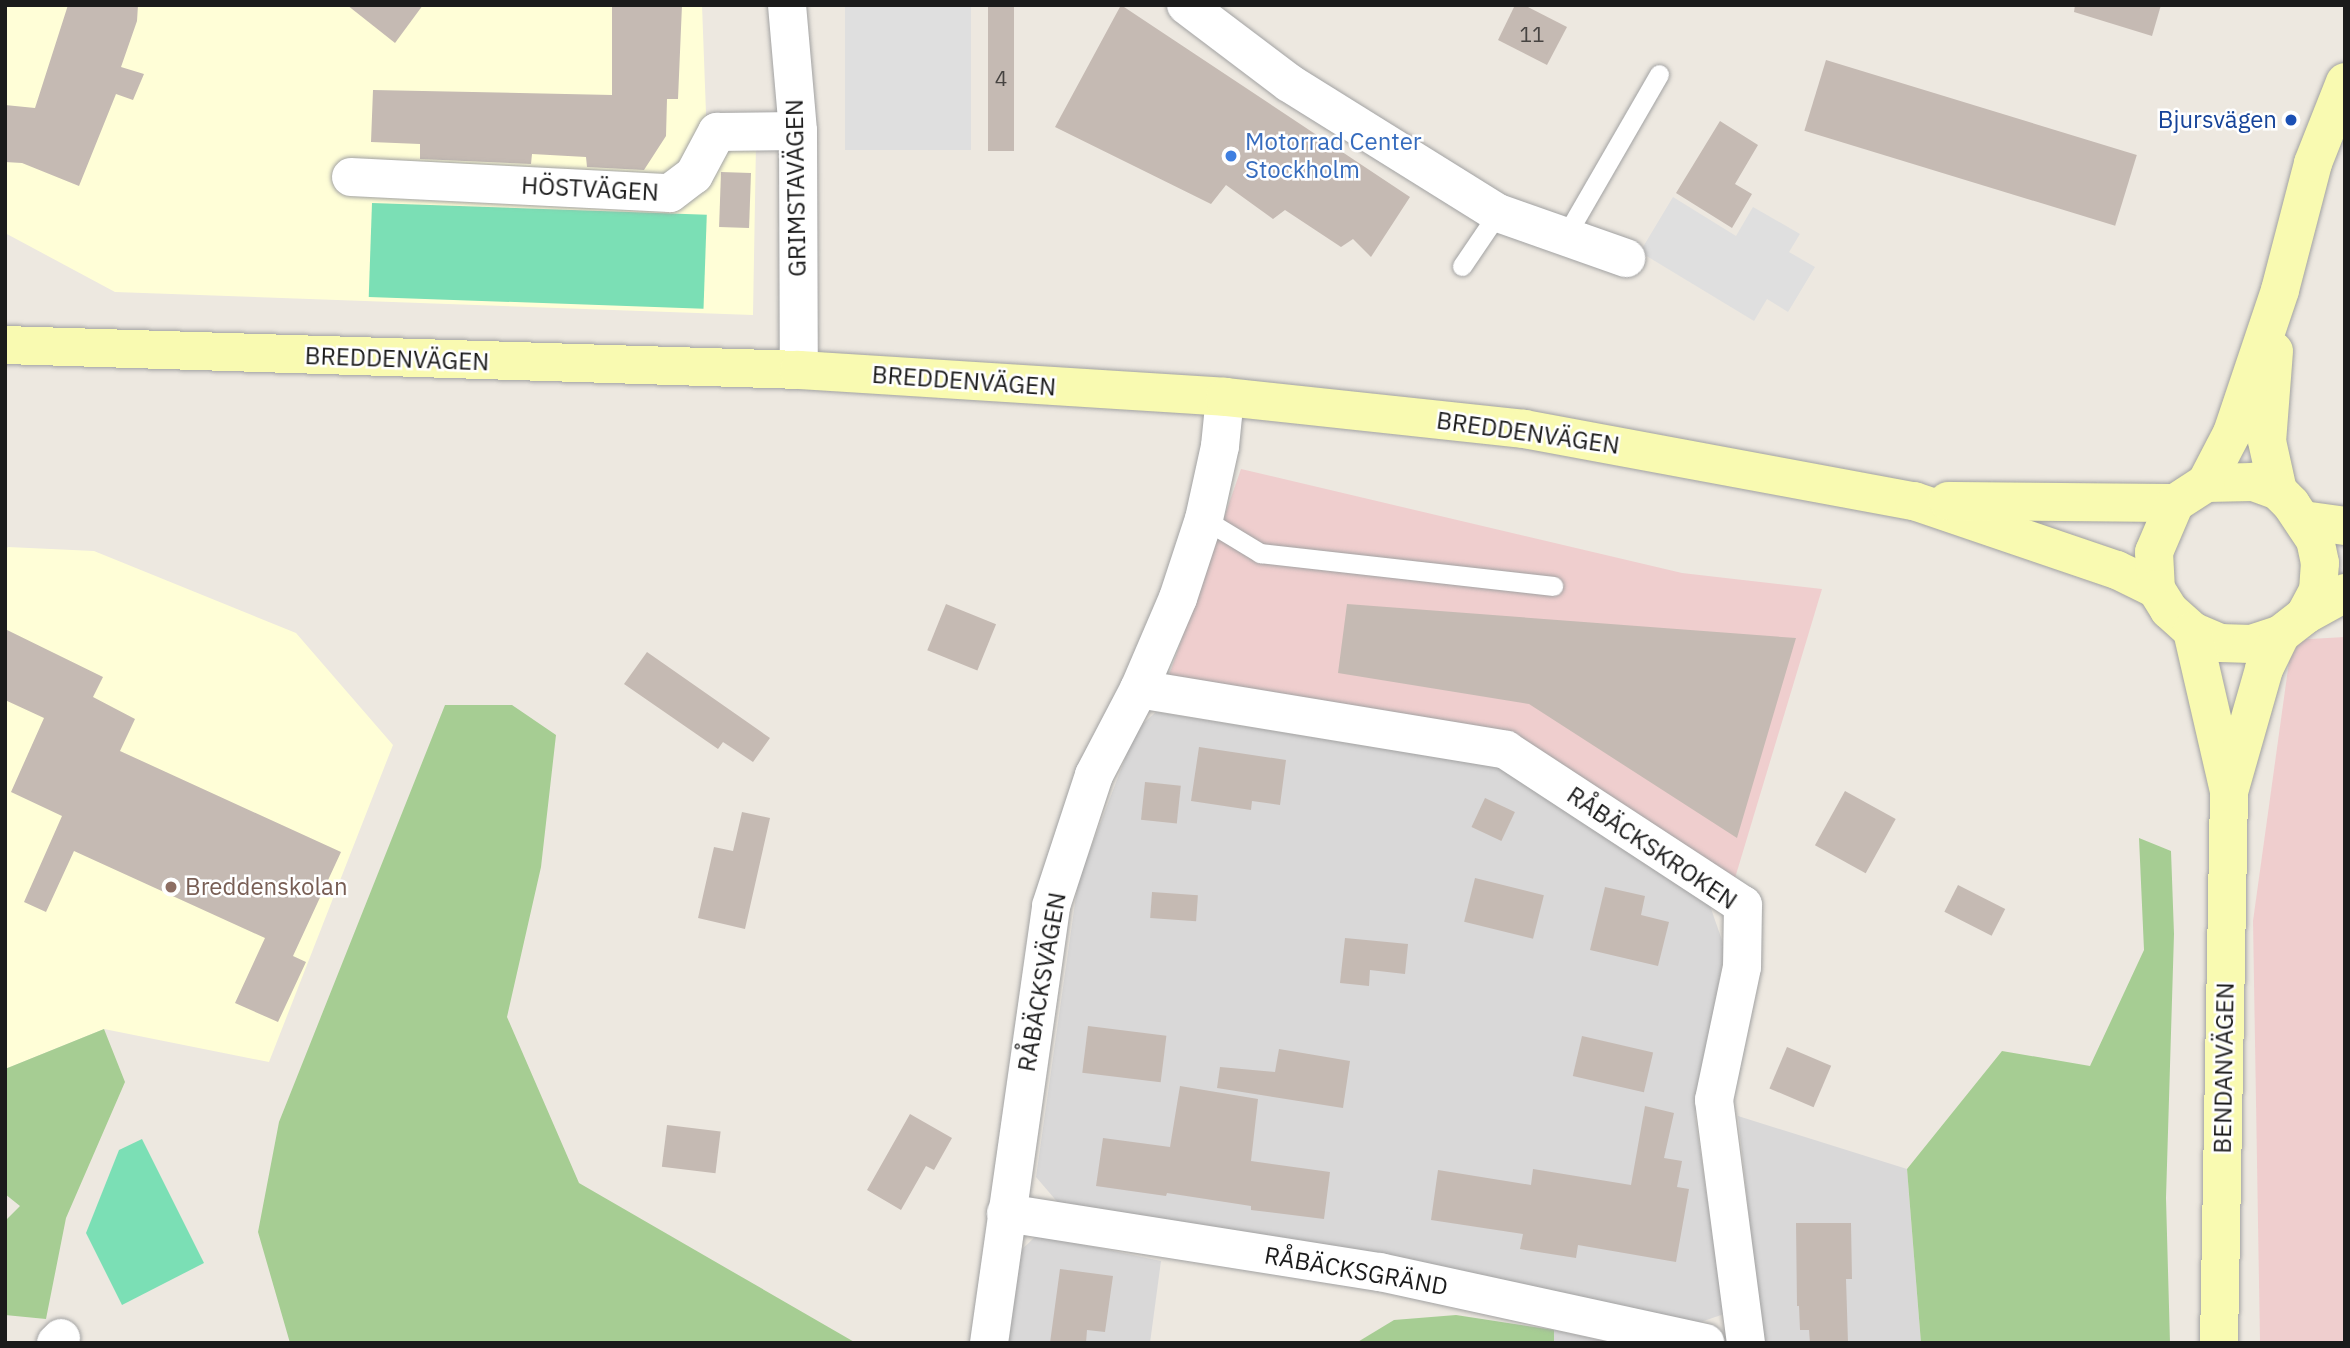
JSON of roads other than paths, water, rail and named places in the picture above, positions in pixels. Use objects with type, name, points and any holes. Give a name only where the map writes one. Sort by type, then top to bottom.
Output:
[{"type":"street","name":"GRIMSTAVÄGEN","points":[[787,5],[799,131],[799,370]]},
{"type":"street","points":[[1186,5],[1289,83],[1498,213],[1626,258]]},
{"type":"street","points":[[2156,589],[2154,552],[2190,493],[2232,433],[2280,290],[2313,163],[2345,82]]},
{"type":"street","name":"HÖSTVÄGEN","points":[[351,177],[670,193],[694,175],[717,132],[799,131]]},
{"type":"street","points":[[2280,290],[2267,441],[2278,491],[2303,520],[2315,540],[2320,563],[2318,591],[2293,625]]},
{"type":"street","name":"BREDDENVÄGEN","points":[[5,345],[799,370],[1225,397],[1524,429],[1914,501],[2117,570],[2156,589],[2169,610],[2192,631],[2220,643],[2251,644],[2293,625],[2345,593]]},
{"type":"street","name":"RÅBÄCKSVÄGEN","points":[[989,1343],[1051,906],[1094,775],[1139,689],[1178,598],[1204,519],[1220,446],[1225,397]]},
{"type":"street","name":"BREDDENVÄGEN","points":[[1914,501],[2190,493],[2253,482],[2278,491]]},
{"type":"street","points":[[2303,520],[2345,526]]},
{"type":"street","name":"BENDANVÄGEN","points":[[2219,1343],[2230,792],[2264,669],[2293,625]]},
{"type":"street","name":"BENDANVÄGEN","points":[[2192,631],[2230,792]]},
{"type":"street","name":"RÅBÄCKSKROKEN","points":[[1139,689],[1506,750],[1743,905],[1742,967],[1714,1100],[1746,1343]]},
{"type":"street","name":"RÅBÄCKSGRÄND","points":[[1006,1213],[1380,1272],[1704,1343]]},
{"type":"lane","points":[[1565,237],[1660,74]]},
{"type":"lane","points":[[1462,266],[1498,213]]},
{"type":"lane","points":[[1204,519],[1260,553],[1553,586]]},
{"type":"place","name":"Bjursvägen","points":[[2291,120]]},
{"type":"place","name":"Motorrad Center Stockholm","points":[[1231,156]]},
{"type":"place","name":"Breddenskolan","points":[[171,887]]}]
